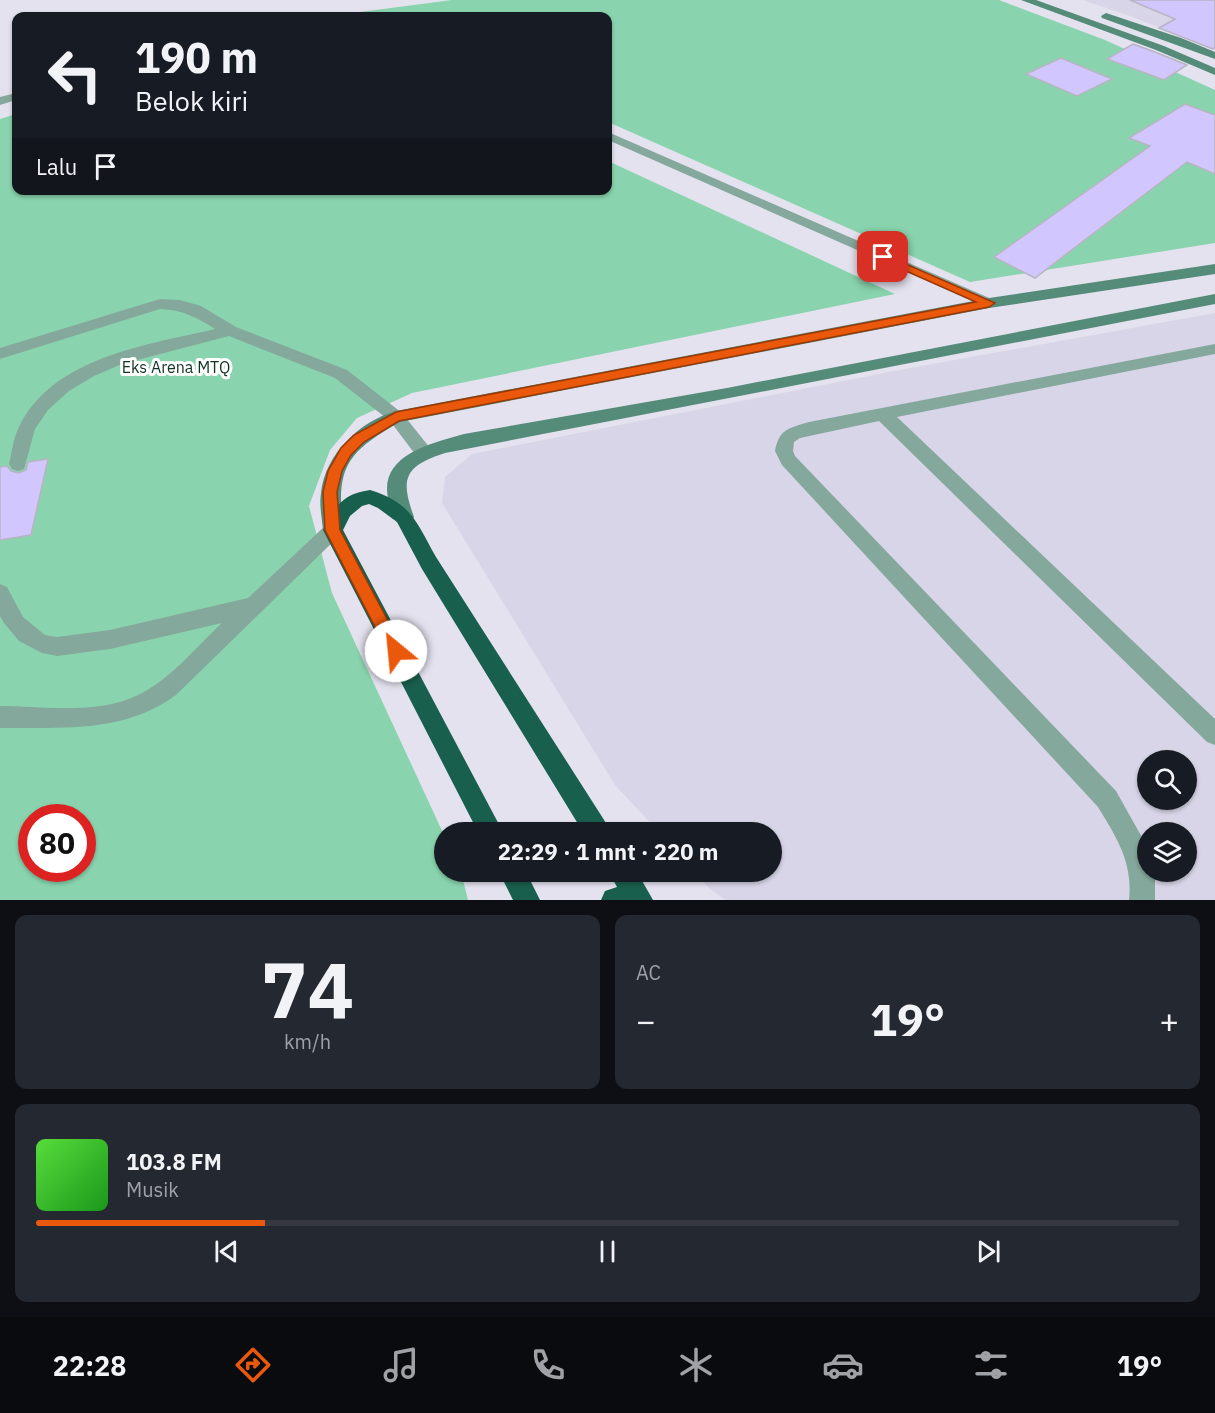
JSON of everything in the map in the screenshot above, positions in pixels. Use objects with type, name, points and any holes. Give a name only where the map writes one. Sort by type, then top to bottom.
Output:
[{"type":"highway","points":[[487,822],[333,530],[343,511],[357,499],[370,497],[385,503],[404,517],[429,563],[591,822]]},
{"type":"highway","points":[[517,882],[527,900]]},
{"type":"highway","points":[[628,882],[640,900]]},
{"type":"street","points":[[1026,0],[1160,48],[1215,72]]},
{"type":"street","points":[[1059,0],[1178,40],[1215,56]]},
{"type":"street","points":[[612,138],[989,303]]},
{"type":"street","points":[[0,717],[92,716],[121,711],[144,704],[168,688],[333,530],[330,492],[335,471],[345,452],[359,439],[396,417],[989,303],[1214,269]]},
{"type":"street","points":[[404,517],[396,494],[396,484],[411,461],[424,453],[464,441],[728,394],[1215,299]]},
{"type":"street","points":[[0,354],[160,304],[180,305],[196,310],[230,332],[341,374],[396,417],[424,453]]},
{"type":"street","points":[[18,464],[27,429],[49,396],[93,368],[169,346],[230,332]]},
{"type":"street","points":[[1142,900],[1145,884],[1140,855],[1107,799],[788,460],[784,451],[786,439],[794,433],[882,413],[1215,349]]},
{"type":"street","points":[[882,413],[1215,734]]},
{"type":"street","points":[[0,593],[14,624],[44,646],[89,644],[254,606]]},
{"type":"shaded area","points":[[1083,0],[1215,0],[1215,50],[1133,17]]},
{"type":"shaded area","points":[[1215,313],[1215,900],[726,900],[703,882],[782,882],[782,822],[650,822],[615,785],[442,503],[445,477],[472,454],[894,371]]},
{"type":"green space","points":[[452,0],[999,0],[1105,40],[1215,90],[1215,243],[970,282],[612,124],[612,12],[360,12]]},
{"type":"green space","name":"Eks Arena MTQ","points":[[12,115],[12,195],[612,195],[612,163],[895,294],[412,393],[357,418],[330,450],[309,506],[332,593],[438,822],[434,822],[434,882],[464,882],[468,900],[0,900],[0,119]]},
{"type":"building","points":[[1130,0],[1215,0],[1215,47],[1213,49],[1159,28],[1175,19]]},
{"type":"building","points":[[1133,44],[1187,65],[1164,80],[1107,59]]},
{"type":"building","points":[[1061,58],[1112,79],[1077,96],[1026,74]]},
{"type":"building","points":[[1185,104],[1215,115],[1215,174],[1187,162],[1035,278],[994,257],[1150,146],[1129,138]]},
{"type":"building","points":[[48,459],[31,535],[0,540],[0,467],[7,466],[11,471],[19,473],[26,470],[28,462]]},
{"type":"route","points":[[396,651],[333,530],[330,492],[335,471],[345,452],[359,439],[396,417],[989,303],[883,257]]}]
